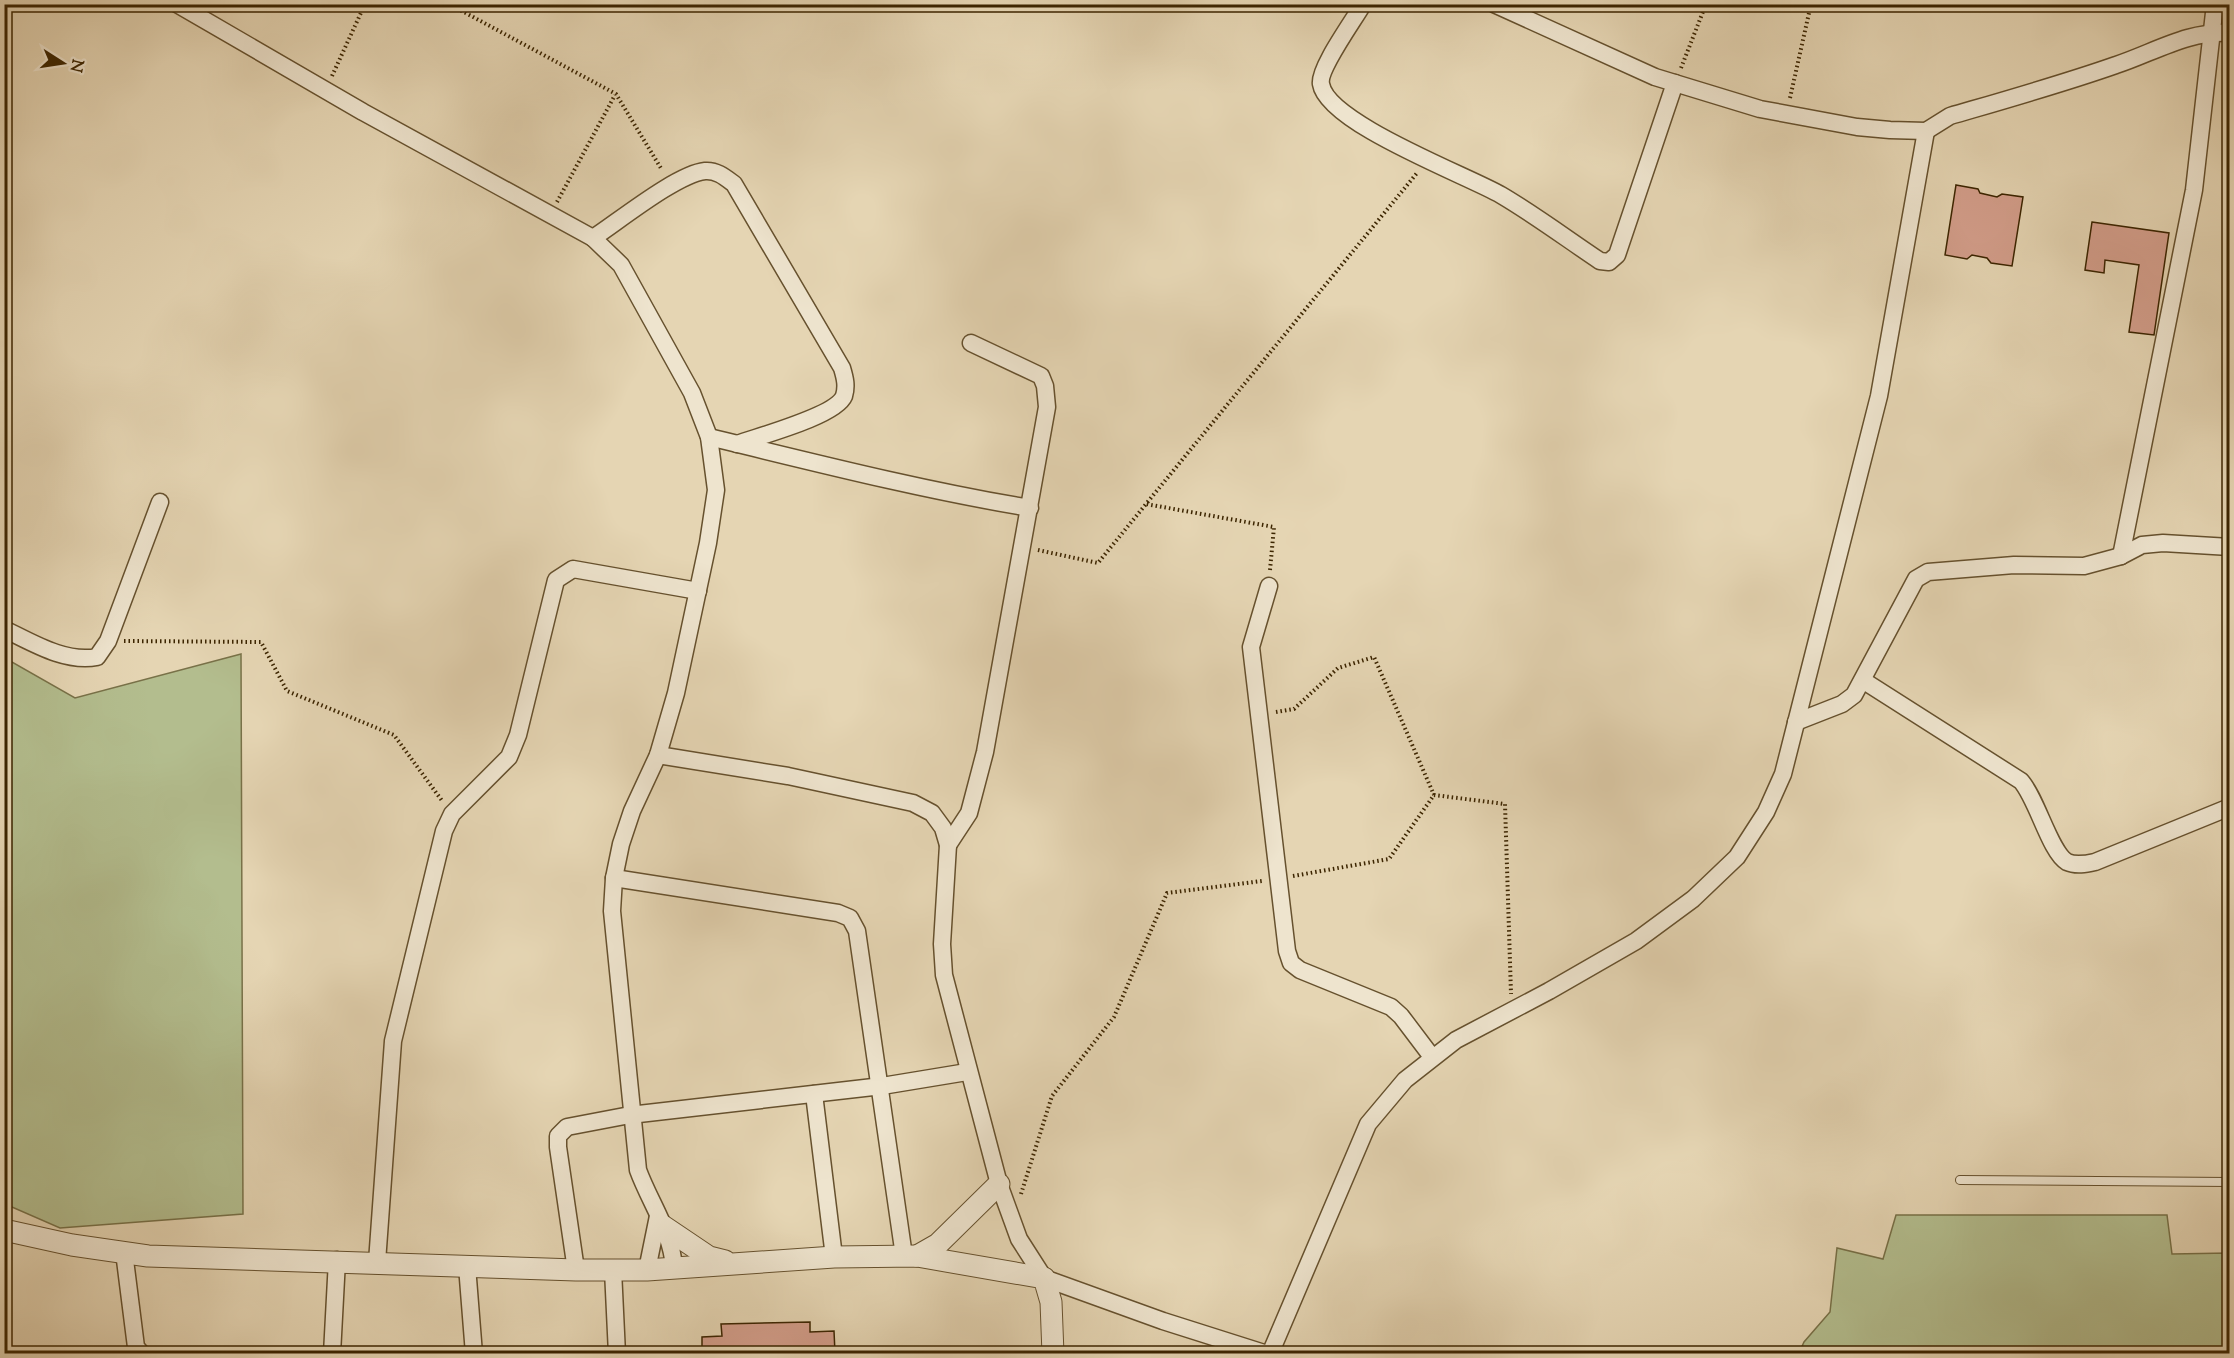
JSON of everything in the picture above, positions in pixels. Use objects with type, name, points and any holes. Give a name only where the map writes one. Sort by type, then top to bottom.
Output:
[{"type":"street","points":[[177,4],[326,90],[593,238],[621,265],[692,393],[709,436],[716,490],[708,543],[675,693],[658,755],[632,811],[614,878],[612,911],[630,1114],[638,1170],[672,1246],[674,1268]]},
{"type":"street","points":[[1363,4],[1325,69],[1320,81],[1323,92],[1354,121],[1502,196],[1600,261],[1609,262],[1617,255],[1675,83]]},
{"type":"street","points":[[1494,4],[1601,54],[1675,83],[1760,109],[1857,127],[1926,131],[1950,117],[2117,65],[2187,38],[2212,32],[2229,33]]},
{"type":"street","points":[[2121,556],[2194,190],[2215,4]]},
{"type":"street","points":[[4,1230],[72,1245],[148,1256],[338,1260],[576,1270],[647,1270],[834,1257],[910,1256],[1044,1278],[1163,1321],[1268,1353],[1368,1124],[1405,1080],[1456,1040],[1636,941],[1693,898],[1737,857],[1766,812],[1783,774],[1879,396],[1926,131]]},
{"type":"street","points":[[593,238],[687,175],[707,171],[720,174],[734,184],[842,368],[846,384],[843,398],[831,411],[737,444]]},
{"type":"street","points":[[948,844],[964,823],[975,796],[1023,547],[1047,407],[1045,386],[1041,376],[971,343]]},
{"type":"street","points":[[709,436],[953,495],[1030,508]]},
{"type":"street","points":[[4,629],[36,645],[80,660],[97,657],[108,641],[160,502]]},
{"type":"street","points":[[1796,722],[1842,704],[1854,695],[1916,579],[1928,572],[2014,565],[2084,566],[2121,556],[2142,545],[2163,543],[2229,548]]},
{"type":"street","points":[[377,1262],[393,1041],[444,831],[452,814],[509,757],[518,735],[556,580],[573,569],[698,591]]},
{"type":"street","points":[[1269,586],[1251,640],[1287,951],[1291,963],[1300,970],[1391,1007],[1401,1016],[1432,1057]]},
{"type":"street","points":[[1863,681],[2021,781],[2029,790],[2055,846],[2066,861],[2080,865],[2095,862],[2229,807]]},
{"type":"street","points":[[658,755],[788,776],[913,803],[932,813],[943,828],[948,844],[942,944],[944,975],[999,1184],[1020,1239],[1044,1278],[1051,1302],[1053,1353]]},
{"type":"street","points":[[614,878],[838,913],[850,918],[857,931],[910,1256]]},
{"type":"street","points":[[576,1270],[558,1136],[567,1127],[630,1114],[882,1086],[968,1072]]},
{"type":"street","points":[[814,1094],[834,1257]]},
{"type":"street","points":[[910,1256],[938,1244],[999,1184]]},
{"type":"street","points":[[660,1221],[709,1257],[737,1264]]},
{"type":"street","points":[[647,1270],[660,1221]]},
{"type":"street","points":[[124,1252],[136,1347],[142,1353]]},
{"type":"street","points":[[332,1353],[338,1260]]},
{"type":"street","points":[[467,1266],[474,1353]]},
{"type":"street","points":[[613,1270],[617,1353]]},
{"type":"lane","points":[[1960,1180],[2229,1182]]},
{"type":"path","points":[[326,90],[365,4]]},
{"type":"path","points":[[449,4],[616,94],[671,186]]},
{"type":"path","points":[[1675,83],[1706,4]]},
{"type":"path","points":[[1786,114],[1811,4]]},
{"type":"path","points":[[551,214],[616,94]]},
{"type":"path","points":[[1023,547],[1098,563],[1427,160]]},
{"type":"path","points":[[1146,504],[1274,527],[1269,586]]},
{"type":"path","points":[[108,641],[261,642],[287,691],[394,735],[452,814]]},
{"type":"path","points":[[1260,716],[1294,709],[1338,668],[1374,657],[1434,795]]},
{"type":"path","points":[[1012,1220],[1052,1096],[1114,1017],[1167,893],[1279,879],[1389,859],[1434,795]]},
{"type":"path","points":[[1434,795],[1505,804],[1511,1011]]},
{"type":"green space","points":[[241,654],[243,1214],[60,1228],[5,1204],[5,658],[75,698]]},
{"type":"green space","points":[[1896,1215],[2167,1215],[2172,1254],[2229,1253],[2229,1353],[1799,1353],[1804,1342],[1830,1312],[1837,1248],[1883,1259]]},
{"type":"building","points":[[1956,185],[1978,189],[1980,193],[1997,197],[2002,194],[2023,197],[2012,266],[1991,263],[1987,258],[1972,255],[1967,259],[1945,255]]},
{"type":"building","points":[[2092,222],[2169,233],[2154,335],[2129,332],[2139,265],[2105,260],[2104,273],[2085,270]]},
{"type":"building","points":[[810,1322],[810,1332],[834,1331],[835,1353],[702,1353],[702,1337],[722,1336],[721,1324]]}]
